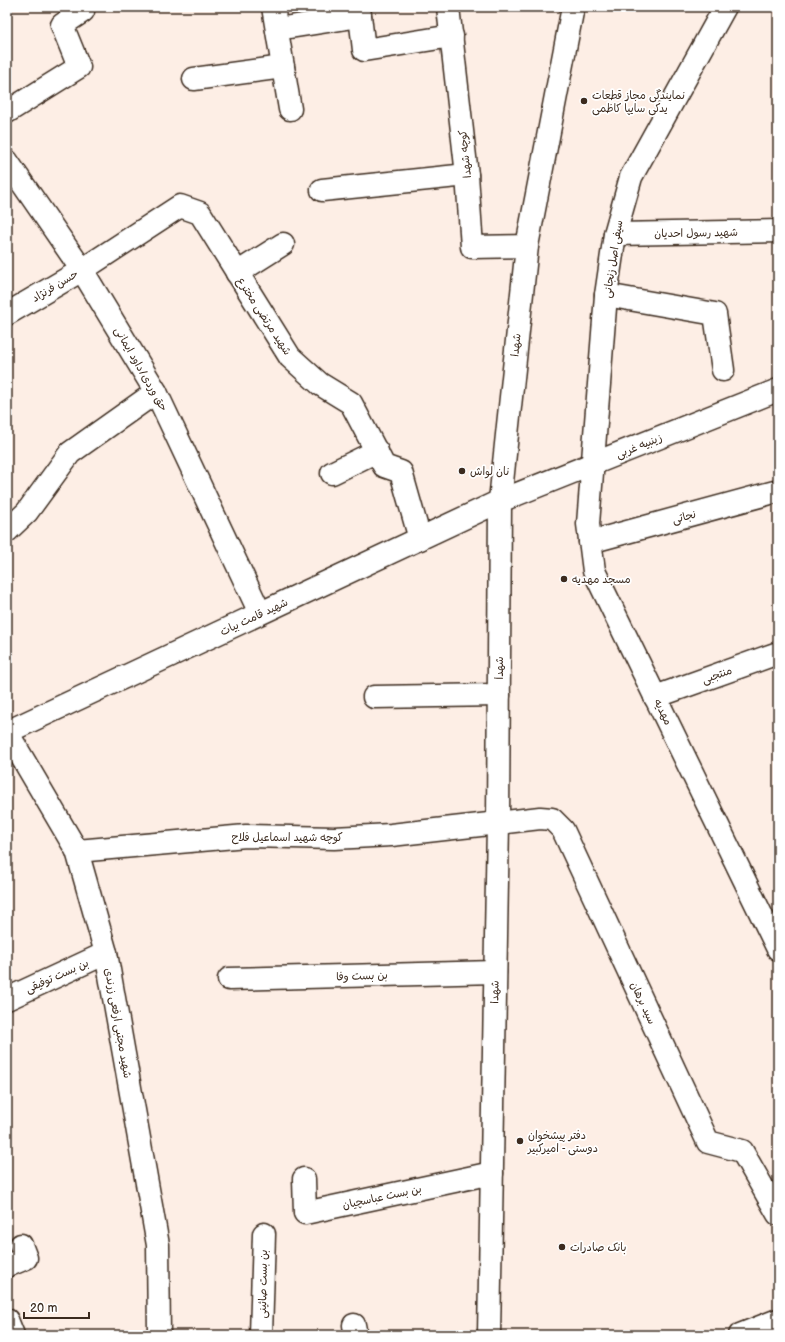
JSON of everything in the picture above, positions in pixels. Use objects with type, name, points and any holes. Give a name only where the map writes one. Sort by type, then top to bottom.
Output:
[{"type":"street","points":[[7,112],[79,67],[62,25],[83,11],[82,7]]},
{"type":"street","points":[[273,7],[290,109]]},
{"type":"street","name":"کوچه شهدا","points":[[448,7],[467,175],[472,247],[526,246]]},
{"type":"street","name":"شهدا","points":[[489,1335],[498,824],[500,501],[526,246],[573,7]]},
{"type":"street","name":"سیفی اصل زنجانی","points":[[593,465],[606,295],[615,234],[631,177],[729,8]]},
{"type":"street","points":[[277,29],[360,11],[364,50],[452,36]]},
{"type":"street","points":[[194,79],[283,67]]},
{"type":"street","name":"حق وردی/داود ایمانی","points":[[7,161],[82,270],[156,392],[260,613]]},
{"type":"street","points":[[322,190],[467,175]]},
{"type":"street","name":"شهید مرتضی مخترع","points":[[82,270],[180,206],[200,213],[290,357],[320,384],[351,403],[384,466],[401,472],[420,539]]},
{"type":"street","name":"شهید رسول احدیان","points":[[615,234],[778,231]]},
{"type":"street","points":[[237,273],[283,244]]},
{"type":"street","name":"حسن فرنژاد","points":[[7,314],[82,270]]},
{"type":"street","points":[[606,295],[715,314],[723,370]]},
{"type":"street","name":"زینبیه غربی","points":[[500,501],[778,390]]},
{"type":"street","points":[[9,523],[27,512],[70,453],[156,392]]},
{"type":"street","points":[[332,473],[377,451]]},
{"type":"street","name":"مهدیه","points":[[593,465],[588,524],[594,571],[778,949]]},
{"type":"street","name":"نجاتی","points":[[590,542],[778,491]]},
{"type":"street","name":"شهید قامت بیات","points":[[7,732],[500,501]]},
{"type":"street","name":"منتجبی","points":[[655,697],[778,653]]},
{"type":"street","points":[[374,697],[499,695]]},
{"type":"street","name":"شهید مجتبی ارفعی زرندی","points":[[7,732],[77,851],[106,954],[158,1245],[159,1335]]},
{"type":"street","name":"سید برهان","points":[[498,824],[540,818],[552,819],[563,830],[708,1142],[742,1151],[778,1214]]},
{"type":"street","name":"کوچه شهید اسماعیل فلاح","points":[[77,851],[246,836],[334,838],[390,835],[498,824]]},
{"type":"street","name":"بن بست توفیقی","points":[[7,999],[106,954]]},
{"type":"street","name":"بن بست وفا","points":[[229,979],[495,972]]},
{"type":"street","name":"بن بست عباسچیان","points":[[304,1179],[305,1213],[492,1173]]},
{"type":"street","name":"بن بست صائینی","points":[[262,1335],[264,1234]]},
{"type":"street","points":[[7,1266],[26,1258],[21,1245]]},
{"type":"street","points":[[7,1320],[13,1335]]},
{"type":"street","points":[[740,1335],[778,1320]]},
{"type":"place","name":"نمایندگی مجاز قطعات یدکی سایپا کاظمی","points":[[584,101]]},
{"type":"place","name":"نان لواش","points":[[462,471]]},
{"type":"place","name":"مسجد مهدیه","points":[[564,579]]},
{"type":"place","name":"دفتر پیشخوان دوستی - امیرکبیر","points":[[520,1141]]},
{"type":"place","name":"بانک صادرات","points":[[562,1247]]}]
